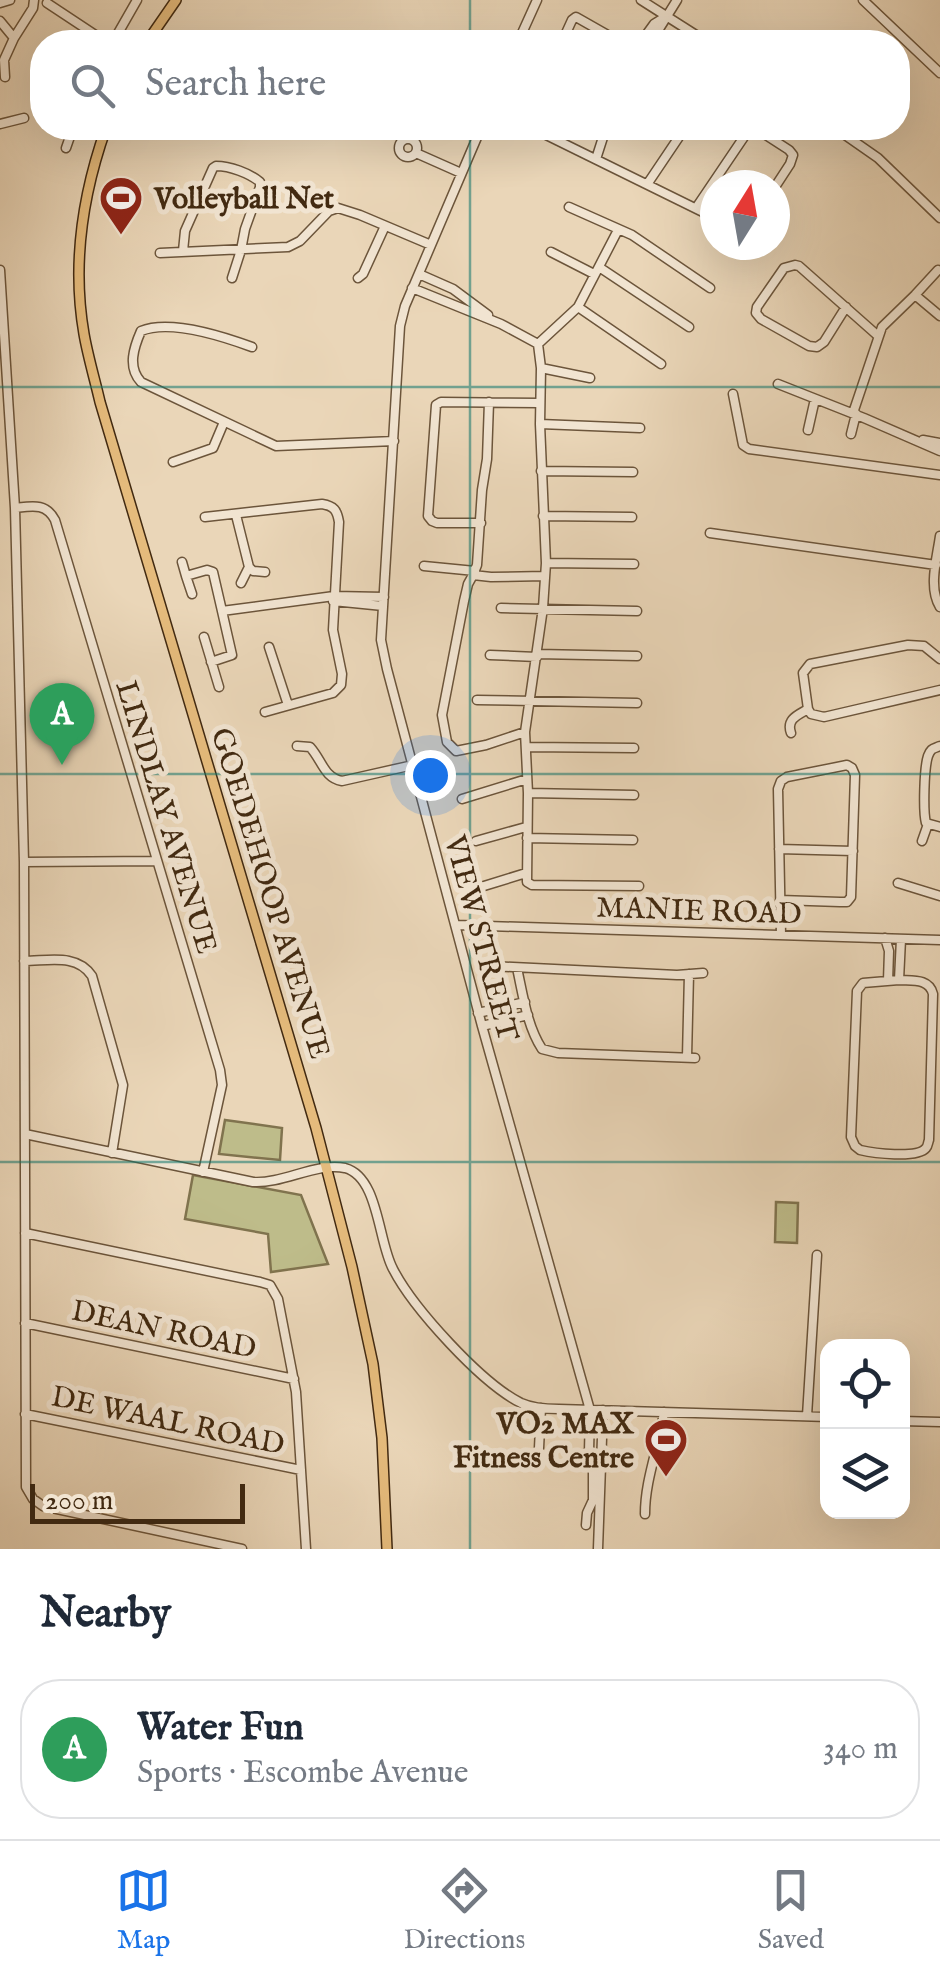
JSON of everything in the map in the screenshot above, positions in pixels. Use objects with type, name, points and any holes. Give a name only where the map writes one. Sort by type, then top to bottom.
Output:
[{"type":"main road","points":[[155,30],[176,0]]},
{"type":"main road","name":"GOEDEHOOP AVENUE","points":[[102,140],[89,182],[80,256],[84,332],[100,402],[327,1168],[352,1267],[373,1364],[387,1549]]},
{"type":"street","points":[[0,4],[10,0]]},
{"type":"street","points":[[4,77],[4,60],[34,0]]},
{"type":"street","points":[[118,30],[137,0]]},
{"type":"street","points":[[523,30],[536,0]]},
{"type":"street","points":[[641,0],[689,30]]},
{"type":"street","points":[[658,30],[677,0]]},
{"type":"street","points":[[862,0],[894,30]]},
{"type":"street","points":[[47,4],[90,30]]},
{"type":"street","points":[[650,30],[667,16]]},
{"type":"street","points":[[567,30],[576,17],[599,30]]},
{"type":"street","points":[[0,20],[14,38]]},
{"type":"street","points":[[910,44],[940,72]]},
{"type":"street","points":[[0,124],[24,118]]},
{"type":"street","points":[[66,148],[69,140]]},
{"type":"street","points":[[404,140],[414,142],[416,153],[408,157],[400,154],[399,146],[404,140]]},
{"type":"street","name":"VIEW STREET","points":[[476,140],[412,288],[400,326],[382,640],[478,1014],[590,1410],[593,1500],[586,1526]]},
{"type":"street","points":[[557,140],[700,210]]},
{"type":"street","points":[[596,159],[602,140]]},
{"type":"street","points":[[648,184],[677,140]]},
{"type":"street","points":[[696,208],[744,140]]},
{"type":"street","points":[[773,140],[793,156],[786,170]]},
{"type":"street","points":[[852,140],[878,158],[940,218]]},
{"type":"street","points":[[416,153],[462,173]]},
{"type":"street","points":[[183,251],[185,231],[213,168],[219,165],[253,177],[260,182],[232,278]]},
{"type":"street","points":[[569,207],[640,240],[710,288]]},
{"type":"street","points":[[160,253],[288,247],[300,241],[325,214],[343,208],[431,245]]},
{"type":"street","points":[[358,278],[385,226]]},
{"type":"street","points":[[538,344],[578,307],[618,230]]},
{"type":"street","points":[[551,252],[597,270],[689,327]]},
{"type":"street","points":[[846,307],[817,347],[809,346],[756,313],[784,268],[791,264],[799,266],[846,307],[877,336]]},
{"type":"street","points":[[0,270],[16,508],[24,862],[26,1483],[31,1497],[43,1506],[242,1549]]},
{"type":"street","points":[[852,434],[877,336],[887,319],[938,270]]},
{"type":"street","points":[[419,274],[453,289],[501,324]]},
{"type":"street","points":[[412,288],[501,324],[538,344]]},
{"type":"street","points":[[916,295],[940,316]]},
{"type":"street","points":[[578,307],[661,364]]},
{"type":"street","points":[[252,347],[164,326],[141,330],[135,345],[134,370],[138,380],[276,446],[394,441]]},
{"type":"street","points":[[538,344],[546,563],[526,732],[527,882],[639,886]]},
{"type":"street","points":[[541,368],[590,378]]},
{"type":"street","points":[[778,384],[940,451]]},
{"type":"street","points":[[733,394],[743,444],[749,448],[940,475]]},
{"type":"street","points":[[808,430],[815,399]]},
{"type":"street","points":[[489,402],[478,564],[464,601],[442,714],[447,742],[453,750],[462,751],[526,732]]},
{"type":"street","points":[[480,523],[430,520],[436,405],[540,403]]},
{"type":"street","points":[[172,462],[212,448],[224,422]]},
{"type":"street","points":[[540,424],[640,428]]},
{"type":"street","points":[[914,438],[940,443]]},
{"type":"street","points":[[542,471],[633,472]]},
{"type":"street","points":[[205,517],[322,504],[336,510],[339,522],[331,598],[341,685],[332,692],[265,712]]},
{"type":"street","name":"LINDLAY AVENUE","points":[[16,508],[38,505],[55,520],[222,1079],[203,1172]]},
{"type":"street","points":[[236,515],[249,567],[265,572]]},
{"type":"street","points":[[543,516],[632,517]]},
{"type":"street","points":[[710,534],[938,563]]},
{"type":"street","points":[[940,536],[934,598],[940,607]]},
{"type":"street","points":[[182,562],[192,594]]},
{"type":"street","points":[[546,563],[634,564]]},
{"type":"street","points":[[424,566],[545,576]]},
{"type":"street","points":[[241,582],[249,567]]},
{"type":"street","points":[[186,576],[213,572],[232,654],[211,662]]},
{"type":"street","points":[[222,612],[331,598],[384,602]]},
{"type":"street","points":[[501,608],[637,611]]},
{"type":"street","points":[[204,638],[219,688]]},
{"type":"street","points":[[940,659],[916,644],[810,664],[804,673],[808,709],[811,714],[824,717],[940,690]]},
{"type":"street","points":[[269,647],[288,705]]},
{"type":"street","points":[[490,654],[637,656]]},
{"type":"street","points":[[477,700],[637,704]]},
{"type":"street","points":[[791,732],[791,719],[808,709]]},
{"type":"street","points":[[298,746],[310,748],[329,776],[342,781],[413,765]]},
{"type":"street","points":[[940,746],[928,756],[924,821],[940,827]]},
{"type":"street","points":[[527,747],[634,748]]},
{"type":"street","points":[[780,900],[847,902],[852,894],[855,775],[847,765],[787,776],[781,781],[778,789],[780,849],[780,900],[781,935]]},
{"type":"street","points":[[462,799],[528,780]]},
{"type":"street","points":[[528,792],[634,795]]},
{"type":"street","points":[[922,842],[928,824]]},
{"type":"street","points":[[476,841],[526,827]]},
{"type":"street","points":[[528,838],[633,840]]},
{"type":"street","points":[[780,849],[853,850]]},
{"type":"street","points":[[24,862],[157,861]]},
{"type":"street","points":[[484,886],[526,873]]},
{"type":"street","points":[[898,883],[940,896]]},
{"type":"street","name":"MANIE ROAD","points":[[456,925],[940,940]]},
{"type":"street","points":[[886,938],[890,951],[888,981]]},
{"type":"street","points":[[899,980],[901,939]]},
{"type":"street","points":[[24,962],[75,961],[90,972],[124,1085],[112,1153]]},
{"type":"street","points":[[492,966],[703,973]]},
{"type":"street","points":[[516,968],[542,1050],[691,1058],[689,974]]},
{"type":"street","points":[[899,980],[925,982],[933,994],[928,1140],[926,1148],[909,1154],[860,1150],[851,1137],[857,992],[862,983],[899,980]]},
{"type":"street","points":[[478,1014],[525,1002]]},
{"type":"street","points":[[482,1026],[528,1015]]},
{"type":"street","points":[[24,1134],[259,1182],[327,1168],[348,1169],[366,1184],[382,1243],[400,1282],[442,1335],[523,1404],[541,1408],[820,1417]]},
{"type":"street","points":[[25,1233],[270,1285],[278,1300],[294,1379],[306,1549]]},
{"type":"street","points":[[807,1416],[817,1255]]},
{"type":"street","name":"DEAN ROAD","points":[[25,1323],[294,1379]]},
{"type":"street","points":[[539,1448],[541,1408]]},
{"type":"street","points":[[598,1549],[603,1410]]},
{"type":"street","points":[[645,1514],[646,1488],[664,1412]]},
{"type":"street","name":"DE WAAL ROAD","points":[[25,1414],[301,1470]]},
{"type":"street","points":[[910,1421],[940,1422]]},
{"type":"shaded area","points":[[225,1120],[282,1128],[280,1160],[219,1154]]},
{"type":"shaded area","points":[[193,1175],[301,1195],[328,1264],[271,1272],[268,1234],[185,1219]]},
{"type":"shaded area","points":[[776,1202],[798,1203],[797,1243],[775,1242]]},
{"type":"place","name":"Volleyball Net","points":[[121,236]]},
{"type":"place","name":"Water Fun","points":[[62,765]]},
{"type":"place","name":"VO2 MAX Fitness Centre","points":[[666,1478]]}]
